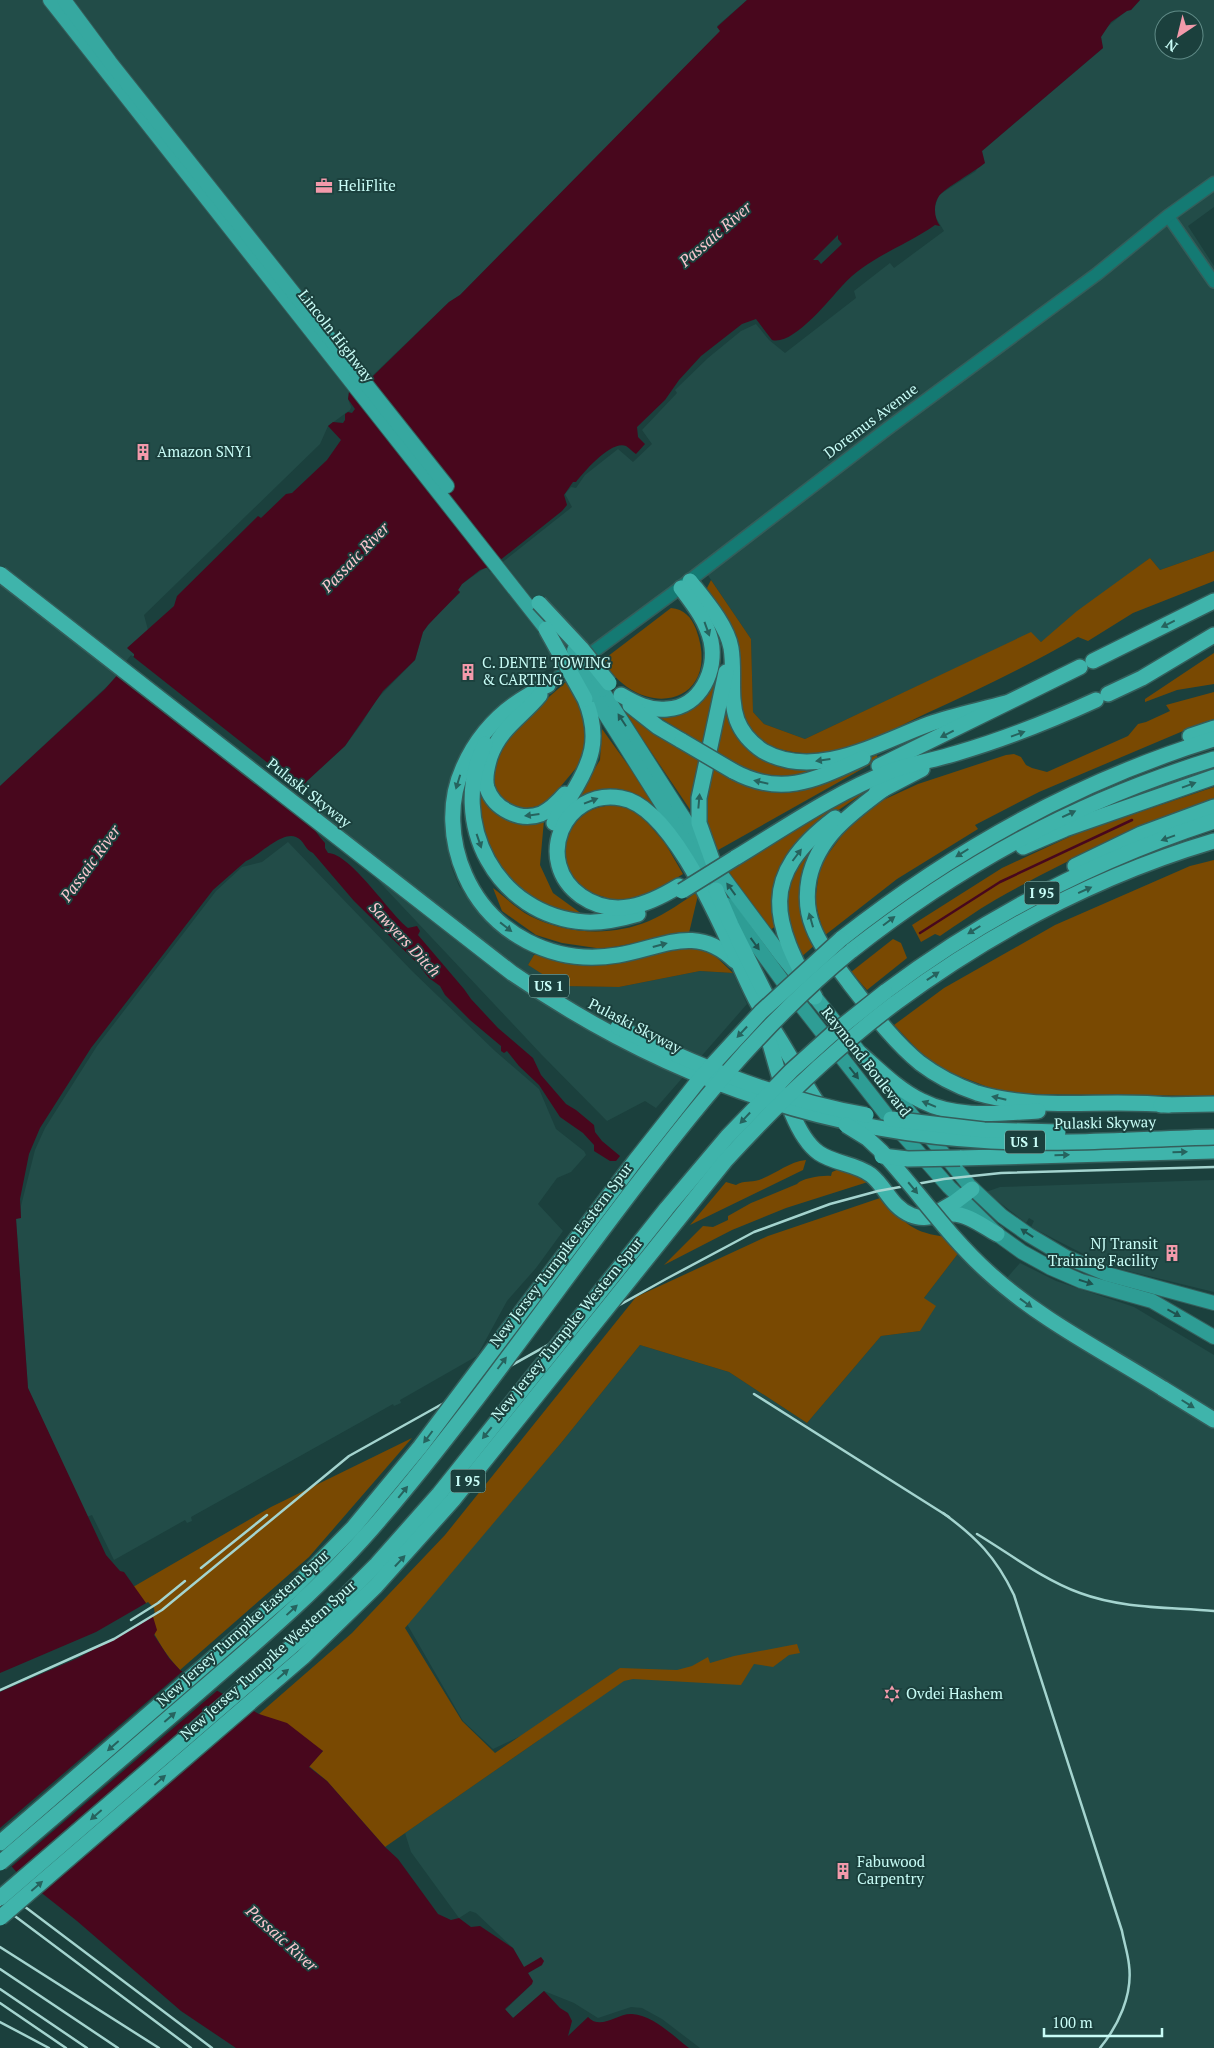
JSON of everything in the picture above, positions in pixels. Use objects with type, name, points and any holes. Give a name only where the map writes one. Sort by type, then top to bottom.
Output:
[{"type":"highway","name":"Lincoln Highway","points":[[50,0],[131,96],[539,603]]},
{"type":"highway","name":"Lincoln Highway","points":[[64,0],[131,96],[546,629]]},
{"type":"highway","name":"Pulaski Skyway","points":[[0,563],[504,955],[580,1006],[656,1046],[735,1078],[776,1092],[841,1110],[898,1121],[984,1130],[1077,1132],[1214,1128]]},
{"type":"highway","name":"Pulaski Skyway","points":[[0,574],[489,956],[535,989],[609,1034],[686,1071],[765,1100],[835,1121],[934,1136],[991,1141],[1214,1137]]},
{"type":"highway","points":[[546,629],[597,692],[621,695],[642,706],[668,710],[686,704],[699,692],[706,683],[711,666],[711,640],[685,584]]},
{"type":"highway","points":[[685,584],[716,616],[731,646],[736,718],[747,738],[766,752],[793,760],[820,761],[842,756],[929,724],[1006,703]]},
{"type":"highway","points":[[539,603],[581,648],[597,692],[592,721],[594,740],[591,758],[550,832],[549,857],[553,873],[564,893],[582,907],[602,914],[625,918]]},
{"type":"highway","points":[[504,713],[482,750],[473,779],[473,816],[478,839],[491,866],[500,878],[517,894],[552,914],[568,919],[593,922],[625,918],[654,908],[833,790],[1212,603]]},
{"type":"highway","points":[[714,865],[701,829],[698,811],[700,791],[726,674],[723,630]]},
{"type":"highway","points":[[733,856],[861,784],[906,766],[955,754],[1030,730],[1142,678],[1214,635]]},
{"type":"highway","points":[[548,685],[528,694],[483,733],[468,758],[456,789],[453,813],[456,845],[460,863],[475,894],[492,916],[513,933],[528,942],[562,954],[581,957],[609,957],[673,942],[691,940],[714,945],[740,966]]},
{"type":"highway","points":[[548,685],[534,702],[513,720],[495,744],[486,770],[487,788],[498,804],[508,812],[522,816],[536,815],[557,803],[582,774]]},
{"type":"highway","name":"Raymond Boulevard","points":[[597,692],[714,865],[756,922],[861,1054]]},
{"type":"highway","name":"Raymond Boulevard","points":[[597,692],[716,890]]},
{"type":"highway","points":[[621,695],[650,721],[682,741],[733,771],[766,784],[798,784],[833,772],[882,749],[903,735]]},
{"type":"highway","points":[[1113,775],[1156,749],[1214,728]]},
{"type":"highway","name":"New Jersey Turnpike Eastern Spur","points":[[0,1863],[251,1647],[306,1597],[350,1553],[421,1470],[665,1146],[708,1093],[742,1053],[846,945],[905,891],[971,848],[1042,808],[1113,775],[1214,739]]},
{"type":"highway","points":[[815,997],[796,963],[781,922],[779,899],[783,879],[796,855],[819,832],[858,802],[955,754]]},
{"type":"highway","name":"New Jersey Turnpike Eastern Spur","points":[[0,1843],[260,1620],[309,1574],[353,1528],[420,1448],[641,1153],[703,1075],[768,1005],[846,945],[964,870],[1035,830],[1107,797],[1214,759]]},
{"type":"highway","points":[[964,870],[1004,857],[1065,829],[1214,777]]},
{"type":"highway","points":[[885,788],[843,821],[822,846],[811,872],[808,904],[812,925],[827,953],[896,1040],[920,1063],[941,1077],[965,1088],[995,1097],[1046,1104],[1149,1103],[1169,1105]]},
{"type":"highway","points":[[681,889],[652,902],[634,907],[613,908],[593,902],[575,891],[560,870],[557,848],[561,830],[567,818],[578,808],[600,798],[631,800],[644,808],[668,834],[693,871],[754,996],[815,1099],[835,1121],[867,1138],[882,1152],[964,1248],[1002,1284],[1047,1317],[1214,1420]]},
{"type":"highway","points":[[993,919],[1029,889],[1141,834],[1214,807]]},
{"type":"highway","name":"New Jersey Turnpike Western Spur","points":[[0,1918],[303,1657],[362,1601],[453,1500],[725,1161],[766,1116],[932,958],[993,919],[1089,870],[1156,842],[1214,821]]},
{"type":"highway","name":"New Jersey Turnpike Western Spur","points":[[0,1898],[273,1664],[350,1591],[402,1537],[673,1200],[727,1137],[798,1064],[889,998],[1011,928],[1076,895],[1142,866],[1214,841]]},
{"type":"highway","points":[[1142,866],[1185,859],[1214,850]]},
{"type":"highway","points":[[716,890],[731,925],[839,1130],[854,1142],[884,1156],[908,1160],[1214,1151]]},
{"type":"highway","points":[[754,996],[787,1100],[799,1128],[808,1143],[828,1159],[857,1167],[868,1173],[878,1182],[894,1204],[906,1213],[917,1217],[957,1214],[997,1234]]},
{"type":"highway","points":[[861,1054],[917,1099],[955,1112],[1000,1113],[1214,1104]]},
{"type":"highway","points":[[925,1217],[960,1198],[972,1189]]},
{"type":"main road","name":"Doremus Avenue","points":[[548,685],[685,584],[880,434],[1097,274],[1168,216],[1214,183]]},
{"type":"main road","name":"Raymond Boulevard","points":[[716,890],[774,971],[896,1127],[960,1198],[997,1234],[1022,1252],[1051,1268],[1081,1280],[1147,1299],[1214,1337]]},
{"type":"main road","name":"Raymond Boulevard","points":[[861,1054],[972,1189],[1002,1216],[1050,1248],[1090,1268],[1134,1282],[1214,1303]]},
{"type":"street","points":[[1168,216],[1214,282]]},
{"type":"shaded area","points":[[0,0],[747,0],[717,26],[721,31],[460,295],[449,302],[372,376],[349,392],[350,410],[328,426],[320,444],[144,615],[148,630],[128,649],[134,656],[117,677],[0,786]]},
{"type":"shaded area","points":[[1140,0],[1214,0],[1214,207],[1188,226],[1214,266],[1214,551],[1160,570],[1150,558],[1041,642],[1031,633],[805,739],[764,724],[753,712],[751,639],[703,568],[560,678],[551,667],[523,686],[483,720],[468,741],[451,776],[446,807],[447,842],[451,866],[459,886],[488,924],[511,942],[534,955],[528,965],[562,986],[619,987],[700,971],[733,973],[747,1004],[656,1108],[645,1101],[607,1121],[542,1055],[370,872],[329,835],[310,809],[307,781],[345,746],[376,700],[415,660],[423,632],[436,615],[460,593],[458,590],[462,584],[486,567],[490,572],[572,507],[565,494],[571,487],[576,488],[585,475],[618,449],[633,462],[652,444],[642,430],[677,393],[675,390],[708,358],[741,331],[756,324],[769,340],[785,353],[856,298],[854,291],[890,263],[894,268],[944,231],[935,216],[935,206],[939,195],[976,171],[982,151],[1103,48],[1101,37],[1105,29],[1127,10],[1131,10]]},
{"type":"shaded area","points":[[1214,551],[1214,581],[1133,613],[1088,641],[1078,637],[1040,658],[881,736],[858,745],[822,753],[798,753],[775,748],[755,735],[748,726],[741,707],[739,648],[733,632],[714,603],[707,588],[711,580],[751,639],[753,712],[764,724],[805,739],[1031,632],[1041,642],[1077,611],[1150,558],[1160,570]]},
{"type":"shaded area","points":[[671,608],[686,614],[696,629],[702,655],[698,675],[689,689],[674,697],[656,698],[637,693],[619,680],[603,660]]},
{"type":"shaded area","points":[[1214,653],[1214,684],[1177,690],[1145,702],[1145,699]]},
{"type":"shaded area","points":[[717,658],[721,659],[704,745],[654,714],[682,712],[700,703],[711,685]]},
{"type":"shaded area","points":[[567,681],[584,712],[587,740],[582,761],[545,805],[521,809],[506,803],[495,789],[491,773],[493,757],[514,728]]},
{"type":"shaded area","points":[[730,691],[727,712],[739,736],[760,755],[826,765],[801,777],[772,777],[748,770],[714,752]]},
{"type":"shaded area","points":[[1214,692],[1214,719],[1039,792],[975,825],[978,829],[897,879],[824,936],[815,901],[820,865],[848,827],[881,801],[918,784],[1006,755],[1014,754],[1021,757],[1026,765],[1047,772],[1128,736],[1138,724],[1170,711],[1166,705]]},
{"type":"shaded area","points":[[622,709],[700,758],[691,811]]},
{"type":"shaded area","points":[[602,729],[664,820],[603,793],[575,801],[600,760]]},
{"type":"shaded area","points":[[877,755],[878,760],[711,854],[704,807],[714,765],[796,788]]},
{"type":"shaded area","points":[[479,784],[500,814],[518,823],[544,820],[540,865],[553,893],[586,917],[558,911],[537,903],[525,896],[503,874],[485,848],[478,827],[477,798]]},
{"type":"shaded area","points":[[1214,787],[1214,799],[1130,833],[1048,871],[988,904],[940,936],[935,934],[921,942],[912,925],[1002,868],[1080,832]]},
{"type":"shaded area","points":[[868,790],[821,822],[778,874],[772,900],[772,915],[776,926],[770,930],[725,874],[820,814]]},
{"type":"shaded area","points":[[623,806],[639,813],[665,843],[683,874],[650,893],[622,901],[597,895],[578,884],[572,878],[567,868],[565,846],[573,826],[589,811],[600,807]]},
{"type":"shaded area","points":[[288,842],[412,971],[495,1051],[539,1089],[556,1129],[584,1151],[586,1155],[571,1172],[557,1178],[538,1204],[563,1231],[536,1268],[507,1301],[477,1356],[400,1400],[401,1403],[394,1406],[393,1404],[191,1517],[192,1521],[187,1523],[185,1520],[114,1560],[92,1515],[87,1517],[28,1388],[16,1218],[21,1218],[21,1206],[35,1150],[45,1128],[97,1046],[216,891],[242,867],[262,862]]},
{"type":"shaded area","points":[[811,850],[813,854],[816,944],[799,959],[788,928],[785,895],[787,885],[795,868]]},
{"type":"shaded area","points":[[1214,860],[1214,1096],[1006,1094],[933,1066],[894,1025],[944,988],[1055,925],[1190,866]]},
{"type":"shaded area","points":[[493,888],[530,916],[558,927],[589,931],[619,930],[649,921],[699,891],[689,933],[603,949],[562,943],[536,935],[502,911]]},
{"type":"shaded area","points":[[893,939],[901,943],[907,958],[867,990],[851,972]]},
{"type":"shaded area","points":[[699,946],[711,952],[733,973],[700,971],[619,987],[561,986],[528,965],[534,955],[599,964]]},
{"type":"shaded area","points":[[806,1160],[803,1170],[690,1225],[726,1182],[736,1185],[759,1180],[793,1163]]},
{"type":"shaded area","points":[[839,1169],[849,1171],[871,1181],[786,1208],[732,1230],[664,1265],[703,1226],[713,1227],[728,1220],[728,1216],[751,1203],[803,1180],[831,1176],[832,1172]]},
{"type":"shaded area","points":[[1214,1180],[1214,1292],[1124,1270],[1097,1261],[1031,1227],[1034,1221],[1029,1218],[1026,1223],[986,1192],[1000,1187]]},
{"type":"shaded area","points":[[883,1197],[910,1226],[926,1233],[948,1237],[960,1251],[924,1298],[936,1306],[920,1331],[881,1336],[807,1423],[729,1372],[640,1345],[561,1443],[405,1628],[462,1721],[495,1753],[620,1668],[677,1670],[692,1666],[708,1657],[710,1663],[734,1656],[797,1644],[800,1653],[789,1655],[773,1667],[754,1664],[741,1685],[633,1679],[624,1681],[385,1847],[327,1781],[309,1766],[323,1751],[259,1714],[352,1633],[445,1535],[636,1297],[768,1236]]},
{"type":"shaded area","points":[[960,1251],[998,1288],[1020,1263],[1056,1281],[1134,1307],[1214,1355],[1214,2048],[700,2048],[662,2019],[642,2008],[631,2007],[598,2018],[574,2003],[544,1991],[514,2018],[505,2010],[532,1984],[528,1973],[542,1965],[524,1967],[513,1948],[476,1913],[470,1911],[459,1918],[411,1852],[405,1833],[539,1740],[521,1736],[493,1749],[463,1721],[407,1624],[561,1443],[640,1345],[729,1372],[807,1423],[881,1336],[920,1331],[924,1298]]},
{"type":"shaded area","points":[[412,1438],[309,1557],[180,1670],[158,1641],[133,1587],[271,1507]]},
{"type":"water","points":[[747,0],[1140,0],[1131,10],[1111,22],[1101,37],[1103,48],[982,151],[985,163],[939,196],[935,211],[936,219],[940,226],[935,225],[863,267],[842,286],[820,311],[790,336],[781,340],[772,340],[756,319],[742,324],[701,356],[679,380],[665,400],[637,427],[638,437],[645,444],[636,454],[626,446],[620,445],[606,452],[576,482],[573,482],[564,495],[567,505],[562,511],[494,565],[480,570],[462,584],[458,590],[460,592],[423,632],[415,660],[383,691],[345,746],[307,781],[294,800],[325,843],[328,853],[337,856],[358,873],[408,928],[417,926],[420,931],[418,935],[471,999],[498,1028],[533,1058],[541,1075],[566,1104],[594,1125],[595,1132],[602,1141],[620,1156],[616,1161],[610,1161],[594,1151],[594,1145],[583,1133],[560,1117],[539,1085],[519,1066],[507,1051],[504,1053],[501,1051],[501,1046],[470,1020],[445,995],[440,986],[429,978],[417,963],[354,901],[301,840],[290,836],[277,841],[246,861],[213,890],[91,1048],[40,1128],[29,1154],[20,1199],[21,1218],[16,1219],[28,1388],[106,1555],[120,1571],[124,1572],[151,1610],[157,1630],[154,1635],[169,1658],[180,1670],[259,1714],[287,1723],[323,1751],[309,1767],[327,1781],[385,1847],[398,1859],[438,1914],[451,1920],[459,1918],[471,1927],[480,1926],[513,1948],[524,1967],[541,1957],[544,1961],[542,1965],[528,1973],[533,1981],[532,1984],[505,2009],[513,2018],[544,1991],[560,2008],[568,2013],[572,2021],[568,2036],[588,2017],[593,2021],[604,2022],[626,2014],[632,2014],[655,2022],[689,2048],[236,2048],[181,2011],[77,1921],[19,1875],[7,1861],[0,1848],[0,786],[105,689],[134,656],[127,648],[174,606],[177,596],[258,516],[261,518],[286,494],[292,493],[327,460],[341,440],[328,426],[333,422],[343,423],[345,414],[348,412],[352,413],[355,409],[348,399],[349,392],[372,377],[449,302],[460,295],[720,31],[717,27]]},
{"type":"pier","points":[[838,235],[838,239],[842,244],[821,264],[818,260],[813,260]]},
{"type":"pier","points":[[131,655],[302,790],[297,800],[116,674]]},
{"type":"pier","points":[[148,1602],[154,1608],[155,1615],[139,1625],[78,1658],[0,1692],[0,1673],[96,1632]]},
{"type":"pier","points":[[184,1670],[219,1689],[10,1868],[0,1853],[0,1828]]},
{"type":"waterway","points":[[920,933],[1000,882],[1132,820]]},
{"type":"railway","points":[[0,1690],[114,1639],[162,1610],[349,1456],[754,1232],[830,1204],[878,1191],[944,1179],[1001,1173],[1214,1167]]},
{"type":"railway","points":[[754,1394],[949,1517]]},
{"type":"railway","points":[[943,1513],[975,1539],[984,1549],[1000,1570],[1014,1595],[1122,1931],[1129,1965],[1129,1988],[1123,2010],[1113,2030],[1100,2048]]},
{"type":"railway","points":[[201,1568],[267,1515]]},
{"type":"railway","points":[[977,1534],[1040,1574],[1080,1593],[1130,1605],[1214,1611]]},
{"type":"railway","points":[[131,1620],[158,1603],[185,1581]]},
{"type":"railway","points":[[0,1888],[212,2048]]},
{"type":"railway","points":[[0,1905],[191,2048]]},
{"type":"railway","points":[[0,1947],[159,2048]]},
{"type":"railway","points":[[0,1969],[118,2048]]},
{"type":"railway","points":[[0,1989],[87,2048]]},
{"type":"railway","points":[[0,2003],[66,2048]]},
{"type":"railway","points":[[0,2022],[49,2048]]},
{"type":"place","name":"HeliFlite","points":[[324,186]]},
{"type":"place","name":"Amazon SNY1","points":[[143,452]]},
{"type":"place","name":"C. DENTE TOWING & CARTING","points":[[468,672]]},
{"type":"place","name":"NJ Transit Training Facility","points":[[1172,1253]]},
{"type":"place","name":"Ovdei Hashem","points":[[892,1694]]},
{"type":"place","name":"Fabuwood Carpentry","points":[[843,1871]]},
{"type":"water label","name":"Passaic River","points":[[715,234]]},
{"type":"water label","name":"Passaic River","points":[[355,557]]},
{"type":"water label","name":"Passaic River","points":[[90,863]]},
{"type":"water label","name":"Sawyers Ditch","points":[[405,939]]},
{"type":"water label","name":"Passaic River","points":[[282,1938]]}]
